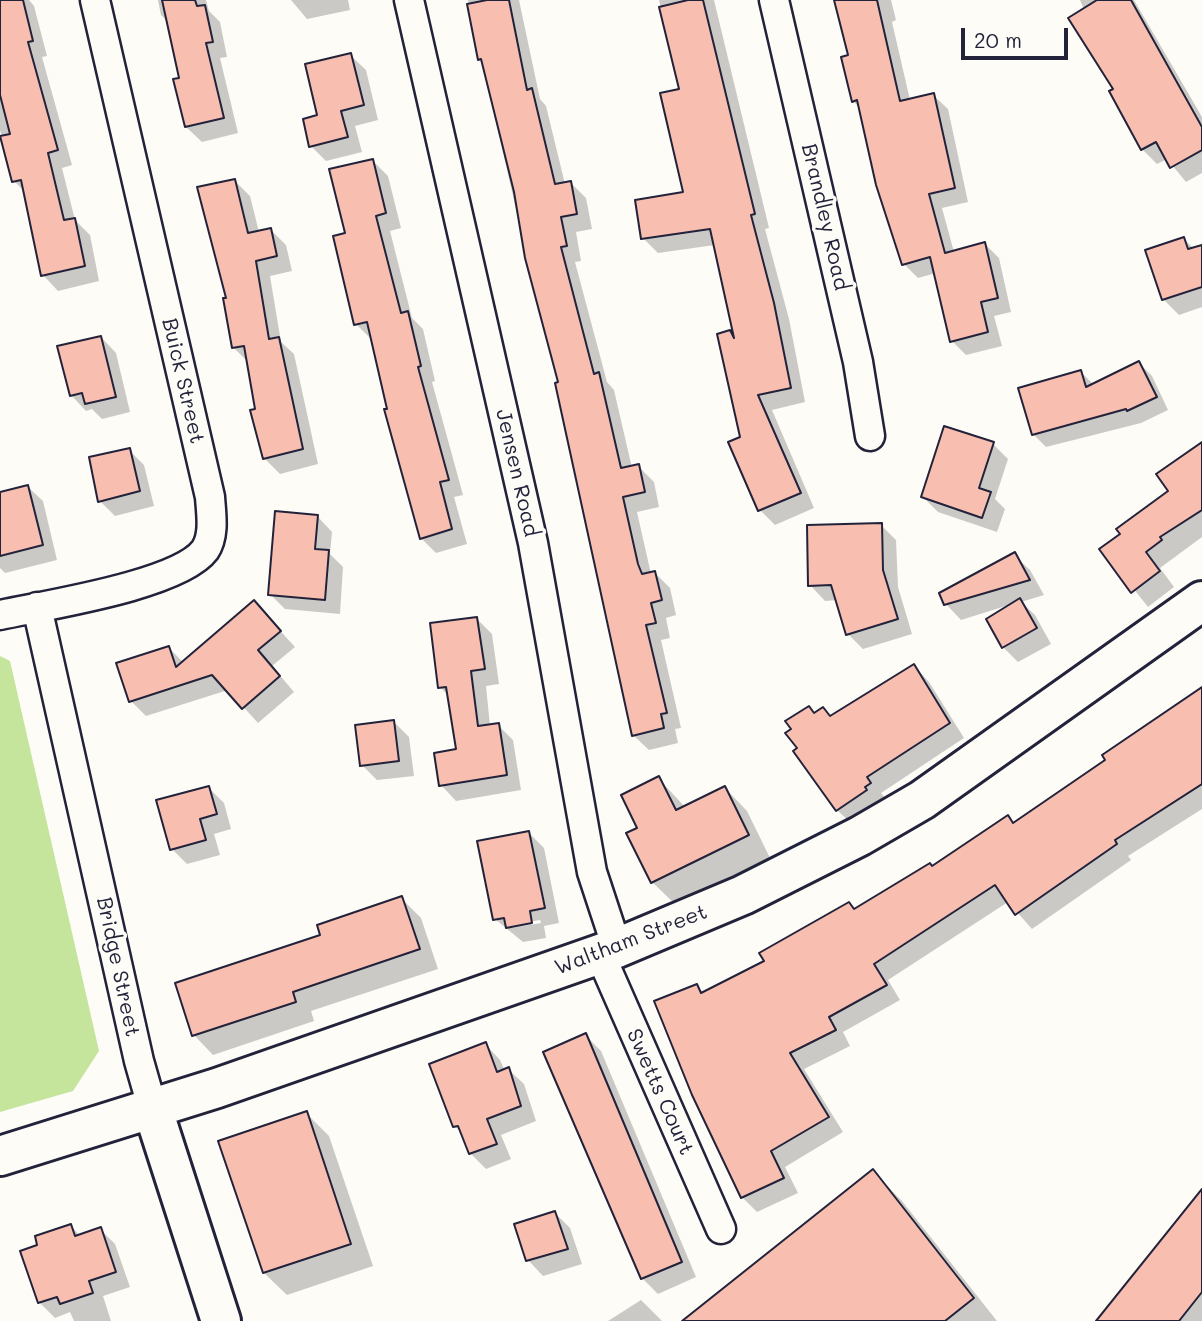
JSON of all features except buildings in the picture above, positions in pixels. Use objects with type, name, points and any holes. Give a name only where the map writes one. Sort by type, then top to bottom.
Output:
[{"type":"street","name":"Buick Street","points":[[0,615],[157,578],[186,567],[206,548],[212,524],[210,497],[95,0]]},
{"type":"street","name":"Jensen Road","points":[[410,0],[533,543],[608,951]]},
{"type":"street","name":"Brandley Road","points":[[775,0],[858,362],[870,436]]},
{"type":"street","name":"Waltham Street","points":[[0,1156],[153,1110],[608,951],[743,895],[860,836],[922,800],[1202,601]]},
{"type":"street","name":"Bridge Street","points":[[37,607],[139,1061],[221,1321]]},
{"type":"street","name":"Swetts Court","points":[[608,951],[721,1229]]},
{"type":"green space","points":[[0,656],[10,661],[99,1051],[73,1091],[0,1112]]}]
